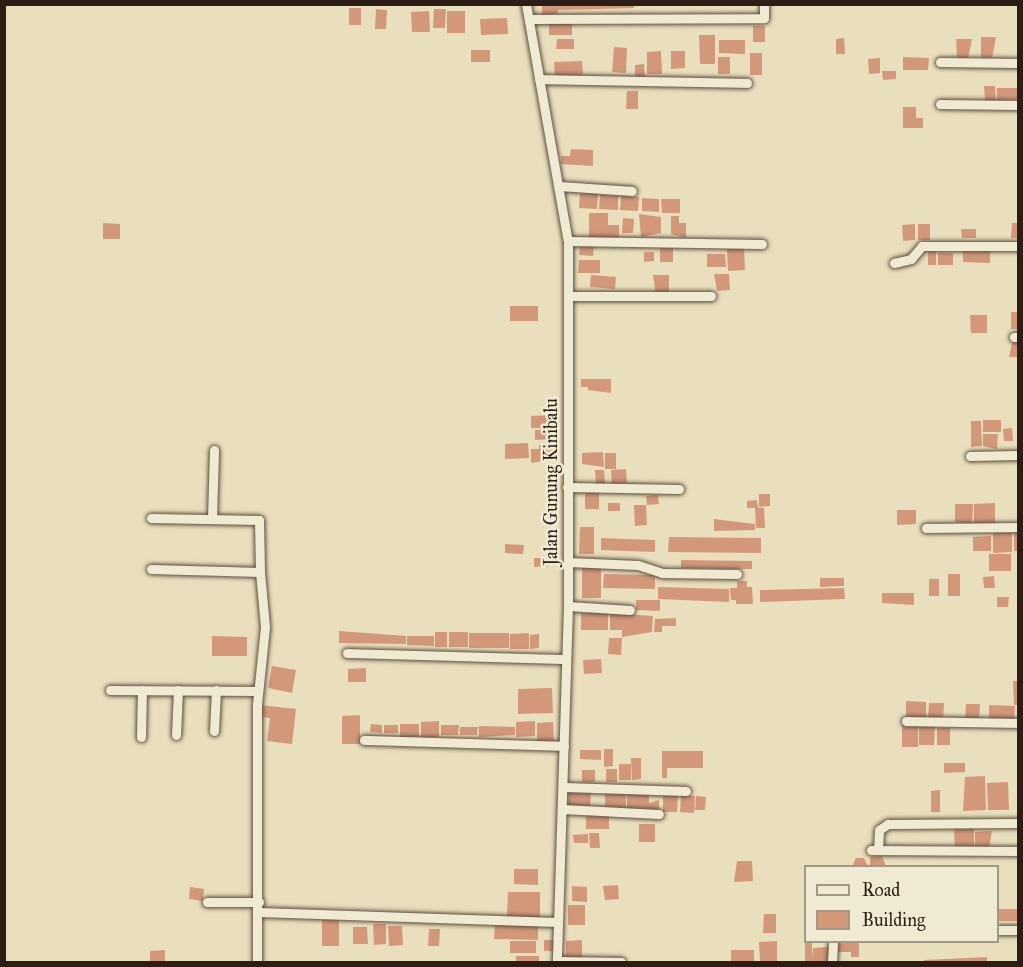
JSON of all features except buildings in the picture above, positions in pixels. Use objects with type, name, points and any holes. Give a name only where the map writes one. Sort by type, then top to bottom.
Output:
[{"type":"street","name":"Jalan Gunung Kinibalu","points":[[526,4],[568,241],[568,606],[564,787],[556,922],[557,962]]},
{"type":"street","points":[[529,19],[764,18],[764,4]]},
{"type":"street","points":[[940,62],[1018,63]]},
{"type":"street","points":[[539,79],[747,82]]},
{"type":"street","points":[[940,104],[1018,105]]},
{"type":"street","points":[[560,186],[632,191]]},
{"type":"street","points":[[568,241],[762,244]]},
{"type":"street","points":[[894,263],[911,259],[922,246],[1018,246]]},
{"type":"street","points":[[569,296],[711,296]]},
{"type":"street","points":[[212,519],[214,450]]},
{"type":"street","points":[[970,456],[1018,455]]},
{"type":"street","points":[[567,487],[679,489]]},
{"type":"street","points":[[151,518],[259,520],[260,572],[265,627],[258,691],[257,963]]},
{"type":"street","points":[[926,528],[1018,527]]},
{"type":"street","points":[[568,562],[638,565],[663,573],[737,574]]},
{"type":"street","points":[[151,569],[260,572]]},
{"type":"street","points":[[568,606],[630,610]]},
{"type":"street","points":[[346,653],[566,659]]},
{"type":"street","points":[[110,690],[258,691]]},
{"type":"street","points":[[141,737],[142,690]]},
{"type":"street","points":[[176,735],[178,690]]},
{"type":"street","points":[[214,731],[216,690]]},
{"type":"street","points":[[906,721],[1018,723]]},
{"type":"street","points":[[364,740],[564,746]]},
{"type":"street","points":[[564,787],[687,791]]},
{"type":"street","points":[[562,809],[660,814]]},
{"type":"street","points":[[1018,823],[888,824],[879,830],[875,850],[1018,851]]},
{"type":"street","points":[[207,902],[259,907],[556,922]]},
{"type":"street","points":[[999,930],[1018,930]]},
{"type":"street","points":[[832,963],[833,943]]},
{"type":"street","points":[[557,962],[621,963]]}]
